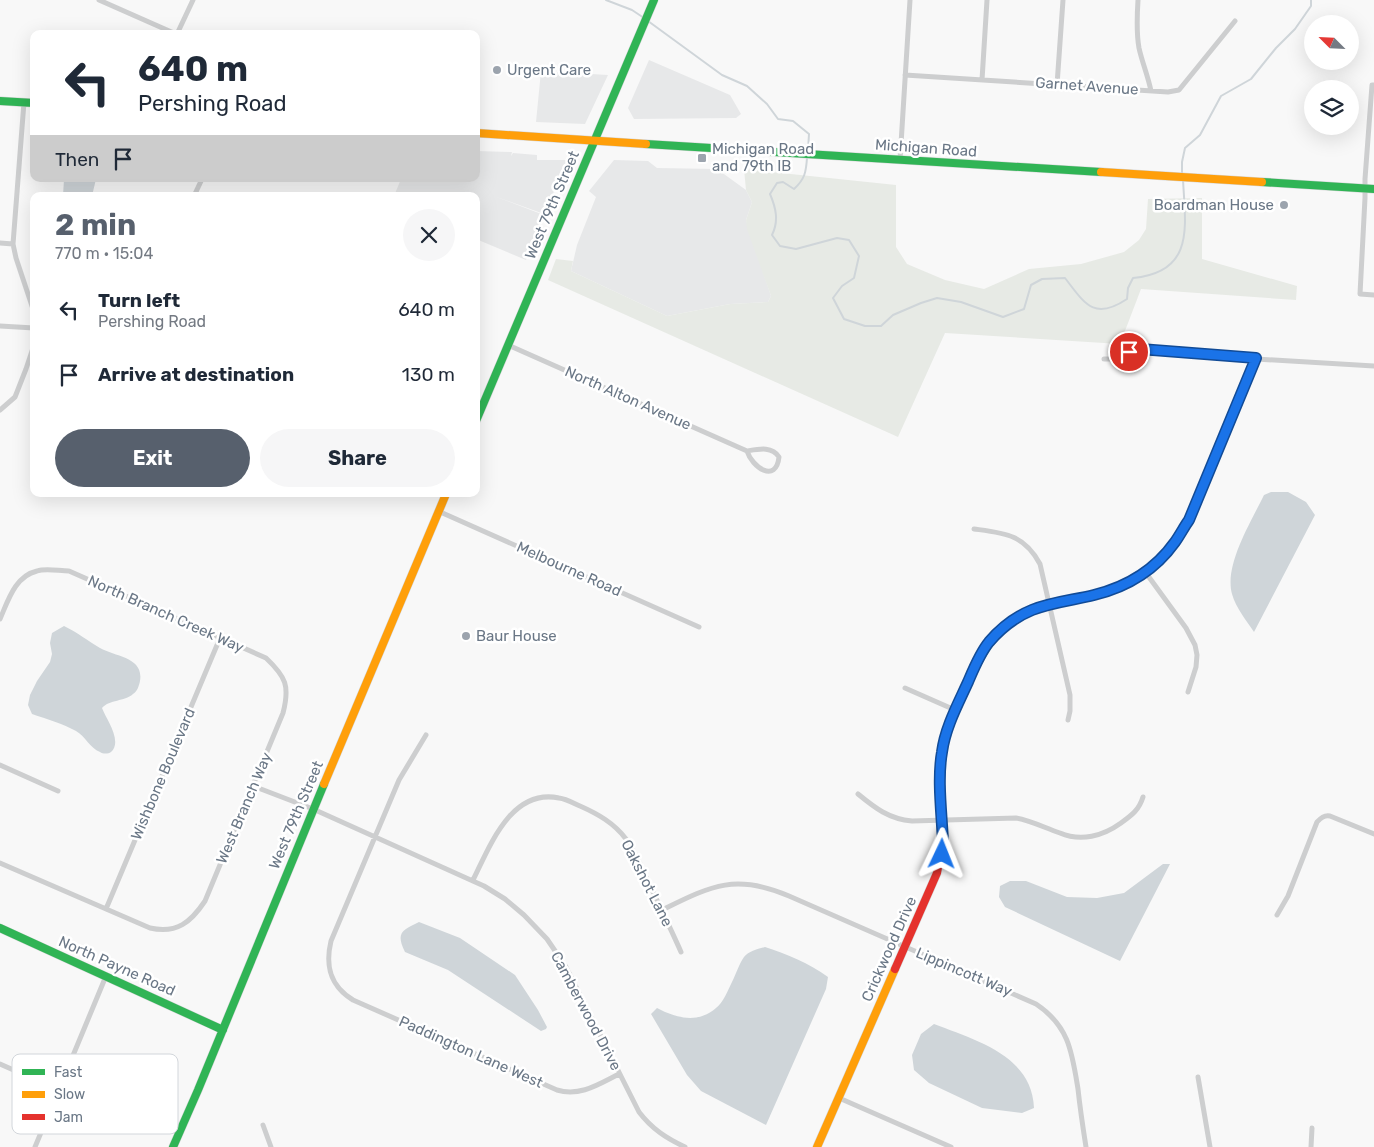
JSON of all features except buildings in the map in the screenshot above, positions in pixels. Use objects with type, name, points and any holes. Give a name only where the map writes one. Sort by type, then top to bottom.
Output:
[{"type":"main road","name":"West 79th Street","points":[[480,412],[654,0]]},
{"type":"main road","points":[[0,100],[30,103]]},
{"type":"main road","name":"Michigan Road","points":[[480,134],[1374,189]]},
{"type":"main road","name":"Crickwood Drive","points":[[817,1147],[939,868],[943,843],[940,769],[942,752],[946,734],[979,658],[989,642],[1011,621],[1033,610],[1104,592],[1133,580],[1157,563],[1171,548],[1189,520],[1256,358]]},
{"type":"main road","name":"West 79th Street","points":[[173,1147],[445,497]]},
{"type":"main road","name":"North Payne Road","points":[[0,928],[223,1030]]},
{"type":"street","points":[[100,0],[168,30]]},
{"type":"street","points":[[179,30],[193,0]]},
{"type":"street","points":[[900,160],[910,0]]},
{"type":"street","points":[[982,80],[988,0]]},
{"type":"street","points":[[1057,84],[1063,0]]},
{"type":"street","points":[[1138,0],[1136,30],[1139,49],[1151,90]]},
{"type":"street","name":"Garnet Avenue","points":[[905,76],[1168,92],[1179,90],[1235,21]]},
{"type":"street","points":[[1373,85],[1365,188],[1360,294],[1374,295]]},
{"type":"street","points":[[24,102],[13,244],[30,300]]},
{"type":"street","points":[[0,243],[13,244]]},
{"type":"street","points":[[0,326],[30,328]]},
{"type":"street","name":"North Alton Avenue","points":[[508,345],[747,451],[766,449],[773,451],[779,457],[775,469],[771,471],[764,470],[757,466],[747,451]]},
{"type":"street","points":[[1104,359],[1118,359],[1140,349],[1374,366]]},
{"type":"street","points":[[0,410],[16,397],[30,356]]},
{"type":"street","name":"Melbourne Road","points":[[438,511],[699,627]]},
{"type":"street","points":[[974,529],[1017,538],[1035,555],[1040,564],[1070,695],[1068,720]]},
{"type":"street","name":"North Branch Creek Way","points":[[0,619],[11,594],[22,579],[39,570],[69,571],[266,658],[284,678]]},
{"type":"street","points":[[1146,572],[1186,628],[1195,645],[1196,667],[1188,692]]},
{"type":"street","name":"Wishbone Boulevard","points":[[106,910],[220,638]]},
{"type":"street","name":"West Branch Way","points":[[106,910],[150,928],[163,930],[170,930],[180,926],[194,917],[206,901],[283,713],[287,696],[284,678]]},
{"type":"street","points":[[905,688],[956,710]]},
{"type":"street","points":[[375,837],[399,780],[426,735]]},
{"type":"street","points":[[0,765],[58,791]]},
{"type":"street","name":"Camberwood Drive","points":[[253,786],[313,809],[473,880],[514,906],[547,939],[556,952],[572,978],[633,1102],[647,1122],[664,1136],[685,1147]]},
{"type":"street","points":[[858,794],[876,809],[892,818],[912,821],[1016,818],[1033,822],[1072,837],[1102,834],[1115,827],[1137,810],[1143,797]]},
{"type":"street","name":"Oakshot Lane","points":[[473,880],[494,837],[510,816],[524,804],[546,797],[568,801],[599,815],[621,832],[634,853],[681,952]]},
{"type":"street","points":[[1277,915],[1288,896],[1317,822],[1321,818],[1330,816],[1374,834]]},
{"type":"street","name":"Paddington Lane West","points":[[375,837],[331,941],[328,960],[332,978],[340,991],[353,1000],[557,1090],[573,1093],[586,1090],[619,1074]]},
{"type":"street","points":[[0,863],[106,910]]},
{"type":"street","name":"Lippincott Way","points":[[662,910],[700,892],[734,884],[755,885],[776,890],[1028,1000],[1053,1018],[1063,1030],[1071,1050],[1086,1147]]},
{"type":"street","points":[[74,1054],[106,976]]},
{"type":"street","points":[[0,1064],[12,1069]]},
{"type":"street","points":[[1198,1077],[1210,1147]]},
{"type":"street","points":[[839,1098],[951,1147]]},
{"type":"street","points":[[263,1125],[272,1147]]},
{"type":"street","points":[[1311,1147],[1312,1128]]},
{"type":"street","points":[[35,1147],[40,1134]]},
{"type":"shaded area","points":[[649,60],[730,95],[741,114],[736,118],[634,119],[628,108]]},
{"type":"shaded area","points":[[541,71],[608,75],[585,124],[536,122]]},
{"type":"shaded area","points":[[480,151],[512,152],[511,156],[513,153],[537,155],[537,160],[568,160],[544,214],[494,196],[544,215],[526,260],[480,241],[480,192],[396,192],[400,182],[480,182]]},
{"type":"shaded area","points":[[614,160],[648,161],[657,168],[717,169],[746,190],[752,202],[746,220],[771,296],[768,302],[730,304],[667,316],[571,271],[577,245],[596,197],[589,191]]},
{"type":"shaded area","points":[[744,169],[896,185],[896,247],[907,264],[945,280],[984,289],[1029,269],[1081,264],[1124,252],[1139,240],[1146,229],[1148,199],[1202,198],[1202,259],[1297,286],[1296,300],[1141,289],[1120,344],[945,333],[898,437],[548,280],[556,259],[573,261],[571,271],[667,316],[730,304],[768,302],[771,296],[747,229],[746,220],[752,202],[746,190]]},
{"type":"shaded area","points":[[64,182],[95,182],[93,192],[63,192]]},
{"type":"shaded area","points":[[1271,492],[1288,492],[1306,502],[1315,515],[1254,632],[1232,594],[1232,570],[1240,544],[1252,518],[1264,495]]},
{"type":"shaded area","points":[[64,626],[100,648],[128,659],[138,667],[140,681],[137,690],[129,697],[109,703],[102,708],[114,736],[114,747],[110,753],[101,753],[96,750],[79,733],[71,728],[32,714],[28,705],[30,695],[37,681],[50,662],[52,633]]},
{"type":"shaded area","points":[[1163,864],[1170,864],[1120,961],[1005,907],[999,897],[1000,886],[1010,881],[1026,881],[1067,897],[1097,898],[1124,893]]},
{"type":"shaded area","points":[[419,922],[460,938],[515,975],[538,1010],[547,1027],[546,1029],[541,1031],[448,970],[405,952],[401,940],[402,932]]},
{"type":"shaded area","points":[[765,947],[798,959],[828,977],[826,989],[766,1125],[701,1091],[687,1075],[651,1014],[657,1008],[679,1017],[687,1018],[694,1018],[709,1013],[719,1006],[723,1000],[744,957],[756,949]]},
{"type":"shaded area","points":[[934,1024],[967,1036],[999,1052],[1012,1062],[1023,1075],[1031,1090],[1034,1108],[1022,1113],[982,1108],[929,1083],[914,1070],[912,1055],[921,1034]]},
{"type":"waterway","points":[[606,0],[632,10],[644,18]]},
{"type":"waterway","points":[[1182,174],[1185,148],[1200,135],[1221,96],[1251,79],[1276,48],[1295,29],[1311,6],[1311,0]]},
{"type":"waterway","points":[[648,21],[722,75],[747,86],[767,104],[778,119],[793,121],[809,134],[808,150]]},
{"type":"waterway","points":[[807,158],[804,175],[801,182],[794,189],[783,182],[777,183],[770,194],[776,215],[772,235],[780,246],[796,249],[837,238],[849,240],[859,256],[854,278],[842,286],[833,298],[844,319],[865,326],[881,326],[893,315],[937,298],[961,302],[1003,317],[1024,309],[1031,285],[1042,279],[1065,278],[1085,302],[1098,309],[1106,309],[1116,305],[1127,299],[1128,288],[1133,278],[1153,274],[1168,266],[1177,256],[1185,229],[1183,179]]},
{"type":"traffic: fast","points":[[480,412],[654,0]]},
{"type":"traffic: fast","points":[[0,101],[30,103]]},
{"type":"traffic: fast","points":[[646,144],[1101,172]]},
{"type":"traffic: fast","points":[[1262,182],[1374,189]]},
{"type":"traffic: fast","points":[[941,849],[940,781],[943,749],[957,707],[970,677],[991,641],[1011,622],[1023,615],[1037,609],[1124,585],[1150,569],[1160,560],[1184,529],[1232,418]]},
{"type":"traffic: fast","points":[[173,1147],[324,784]]},
{"type":"traffic: fast","points":[[0,928],[223,1030]]},
{"type":"traffic: slow","points":[[480,133],[646,144]]},
{"type":"traffic: slow","points":[[1101,172],[1262,182]]},
{"type":"traffic: slow","points":[[1232,418],[1256,359]]},
{"type":"traffic: slow","points":[[324,784],[445,497]]},
{"type":"traffic: slow","points":[[817,1147],[895,969]]},
{"type":"traffic: jam","points":[[895,969],[937,873],[941,849]]},
{"type":"place","name":"Urgent Care","points":[[497,70]]},
{"type":"place","name":"Michigan Road and 79th IB","points":[[702,158]]},
{"type":"place","name":"Boardman House","points":[[1284,205]]},
{"type":"place","name":"Baur House","points":[[466,636]]},
{"type":"route","points":[[942,854],[940,769],[943,746],[949,725],[982,652],[1001,630],[1011,621],[1022,615],[1042,607],[1112,590],[1147,572],[1166,554],[1189,520],[1256,358],[1140,349],[1129,352]]}]
